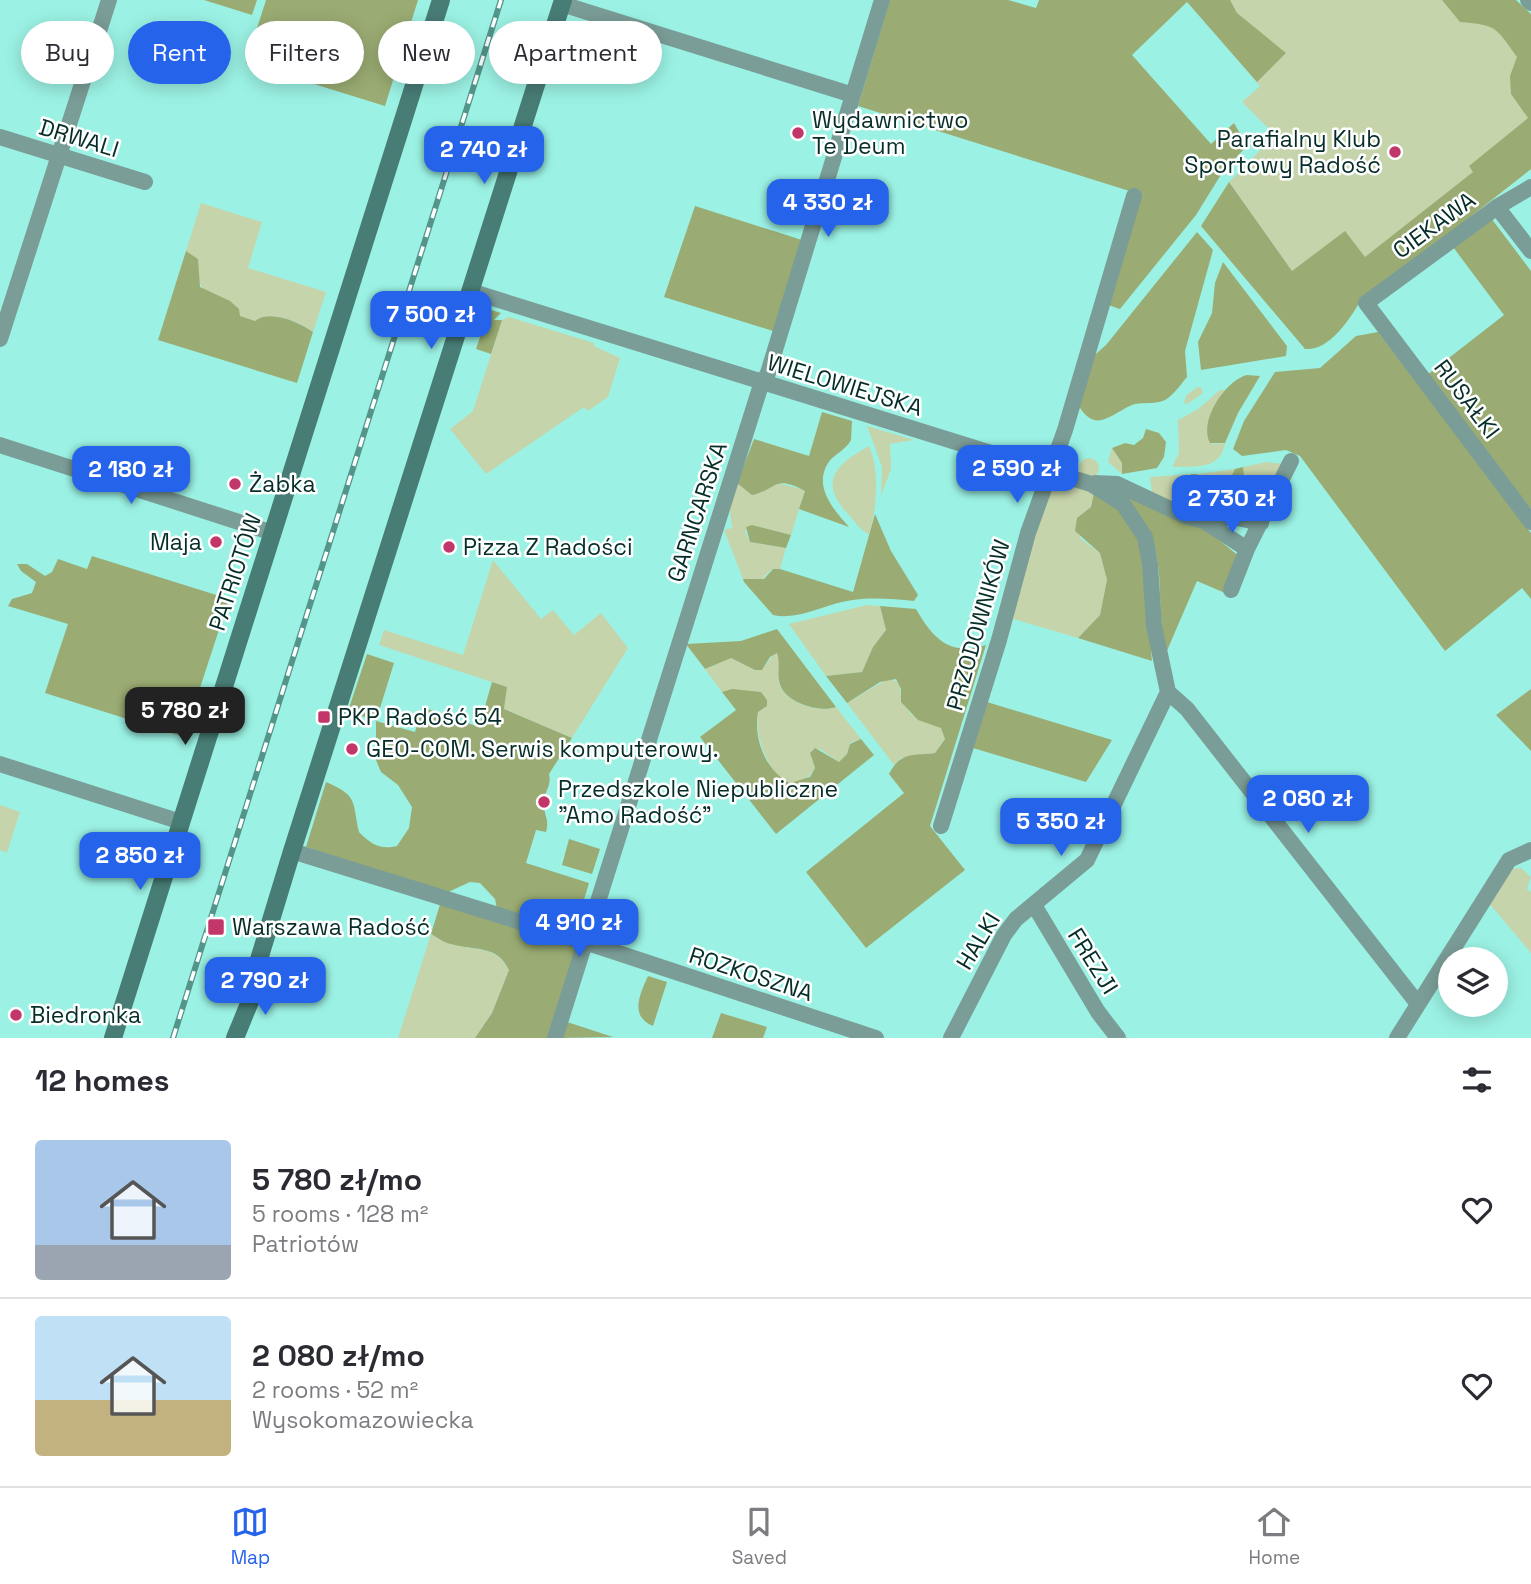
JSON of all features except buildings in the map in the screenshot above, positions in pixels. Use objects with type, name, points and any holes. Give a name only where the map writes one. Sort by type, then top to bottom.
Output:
[{"type":"main road","name":"PATRIOTÓW","points":[[113,1038],[441,0]]},
{"type":"main road","points":[[234,1038],[233,1014],[240,996],[250,989],[562,2]]},
{"type":"street","points":[[0,339],[109,0]]},
{"type":"street","name":"GARNCARSKA","points":[[555,1038],[883,0]]},
{"type":"street","points":[[562,2],[853,95]]},
{"type":"street","name":"DRWALI","points":[[0,137],[145,182]]},
{"type":"street","name":"CIEKAWA","points":[[1366,303],[1497,207],[1531,187]]},
{"type":"street","name":"PRZODOWNIKÓW","points":[[941,826],[999,640],[1027,533],[1050,472],[1134,196]]},
{"type":"street","points":[[1497,207],[1531,251]]},
{"type":"street","name":"WIELOWIEJSKA","points":[[470,292],[1050,472],[1091,484],[1104,481],[1117,484],[1185,516],[1204,521],[1248,549]]},
{"type":"street","name":"RUSAŁKI","points":[[1366,303],[1531,522]]},
{"type":"street","points":[[0,445],[273,533]]},
{"type":"street","points":[[1231,590],[1291,461]]},
{"type":"street","points":[[1091,484],[1123,504],[1145,537],[1160,661],[1168,692],[1186,709],[1418,1004]]},
{"type":"street","name":"WIELOWIEJSKA","points":[[1204,521],[1233,517],[1261,523]]},
{"type":"street","name":"HALKI","points":[[951,1038],[1004,935],[1016,919],[1087,860],[1168,692]]},
{"type":"street","points":[[0,764],[181,822]]},
{"type":"street","points":[[1397,1038],[1508,860],[1531,850]]},
{"type":"street","name":"ROZKOSZNA","points":[[292,851],[585,942],[876,1038]]},
{"type":"street","name":"FREZJI","points":[[1034,905],[1098,1012],[1118,1038]]},
{"type":"green space","points":[[204,0],[257,0],[252,15]]},
{"type":"green space","points":[[266,0],[418,0],[411,21],[378,21],[378,84],[392,84],[385,106],[314,84],[364,84],[364,21],[259,21]]},
{"type":"green space","points":[[890,0],[1008,0],[1036,8],[1039,0],[1230,0],[1237,13],[1286,53],[1257,82],[1187,2],[1132,55],[1211,144],[1234,123],[1242,137],[1244,149],[1222,173],[1196,215],[1120,309],[1105,304],[1139,194],[858,106]]},
{"type":"green space","name":"Parafialny Klub Sportowy Radość","points":[[1186,0],[1501,0],[1531,36],[1531,169],[1369,297],[1292,271],[1229,182],[1275,135],[1242,102],[1260,86]]},
{"type":"green space","points":[[1442,0],[1516,0],[1531,14],[1531,169],[1358,305],[1329,341],[1321,346],[1305,349],[1201,226],[1229,182],[1292,271],[1345,231],[1365,257],[1473,172],[1469,166],[1528,118],[1511,94],[1510,76],[1517,57],[1505,40],[1489,27],[1460,22]]},
{"type":"green space","points":[[201,203],[262,222],[248,268],[326,292],[313,332],[285,318],[269,316],[255,321],[240,316],[203,290],[186,251]]},
{"type":"green space","points":[[695,206],[802,240],[773,331],[664,297]]},
{"type":"green space","points":[[1491,218],[1531,271],[1531,509],[1427,375],[1504,315],[1453,247]]},
{"type":"green space","points":[[1197,232],[1213,250],[1185,351],[1187,377],[1175,392],[1163,401],[1132,405],[1103,420],[1090,418],[1077,403],[1088,361],[1106,345]]},
{"type":"green space","points":[[186,251],[198,259],[200,287],[230,301],[239,309],[240,316],[255,321],[268,316],[284,318],[313,332],[297,383],[158,340]]},
{"type":"green space","points":[[1223,262],[1287,346],[1286,356],[1201,370],[1198,342],[1212,313],[1215,283]]},
{"type":"green space","points":[[478,306],[501,313],[494,320],[502,320],[491,354],[476,349],[481,334]]},
{"type":"green space","points":[[509,317],[594,343],[594,346],[620,358],[608,397],[588,411],[584,407],[486,474],[450,429],[473,411],[502,320]]},
{"type":"green space","points":[[1378,332],[1531,533],[1531,599],[1522,588],[1445,651],[1300,456],[1286,450],[1242,456],[1233,449],[1244,421],[1275,372],[1320,368],[1356,336]]},
{"type":"green space","points":[[1247,375],[1260,376],[1238,413],[1225,443],[1210,443],[1208,424],[1216,403],[1231,385]]},
{"type":"green space","points":[[1197,387],[1202,388],[1202,394],[1187,404],[1184,403],[1186,396]]},
{"type":"green space","points":[[1220,390],[1225,390],[1212,412],[1213,444],[1225,443],[1222,452],[1212,463],[1172,467],[1179,453],[1178,420],[1198,409]]},
{"type":"green space","points":[[822,412],[852,421],[851,440],[828,463],[823,481],[827,498],[849,527],[799,509],[805,491],[795,486],[781,483],[752,495],[737,483],[754,439],[809,456]]},
{"type":"green space","points":[[867,426],[914,440],[890,444],[891,469],[881,496],[882,467]]},
{"type":"green space","points":[[1146,429],[1159,433],[1166,442],[1164,457],[1157,468],[1122,474],[1122,463],[1112,448],[1125,443],[1134,445],[1143,438]]},
{"type":"green space","points":[[869,446],[875,466],[876,489],[869,534],[840,504],[833,484],[834,475],[839,468]]},
{"type":"green space","points":[[1112,448],[1122,463],[1122,474],[1108,462]]},
{"type":"green space","points":[[1089,458],[1096,461],[1099,468],[1096,475],[1089,478],[1082,475],[1079,468],[1082,461]]},
{"type":"green space","points":[[1266,462],[1284,464],[1261,515],[1204,514],[1214,503],[1229,498],[1244,482],[1243,467]]},
{"type":"green space","points":[[1243,467],[1244,479],[1238,493],[1211,507],[1204,514],[1183,511],[1190,496],[1191,474],[1197,474],[1202,482],[1201,490],[1208,492],[1222,478]]},
{"type":"green space","points":[[1235,469],[1232,475],[1222,478],[1208,492],[1200,490],[1202,482],[1197,474]]},
{"type":"green space","points":[[1191,474],[1190,496],[1183,511],[1152,492],[1150,477]]},
{"type":"green space","points":[[1050,479],[1094,493],[1091,507],[1082,514],[1080,538],[1100,553],[1107,580],[1100,615],[1078,638],[1010,618]]},
{"type":"green space","points":[[737,483],[758,494],[778,483],[805,490],[791,535],[752,525],[745,531],[750,542],[786,548],[780,569],[772,569],[760,581],[743,579],[724,530],[732,528],[729,504]]},
{"type":"green space","points":[[1109,485],[1203,527],[1240,557],[1225,593],[1197,581],[1166,653],[1158,562],[1153,544],[1145,526],[1131,507]]},
{"type":"green space","points":[[1094,493],[1119,508],[1137,531],[1146,579],[1152,661],[1078,638],[1100,615],[1107,580],[1100,553],[1075,531],[1077,518],[1091,507]]},
{"type":"green space","points":[[875,514],[891,551],[918,595],[914,601],[876,598],[853,600],[793,616],[773,615],[744,582],[743,579],[764,579],[773,569],[780,569],[853,592]]},
{"type":"green space","points":[[752,525],[791,535],[786,548],[750,542],[746,527]]},
{"type":"green space","points":[[92,556],[229,599],[184,737],[45,693],[68,624],[8,606],[12,599],[32,593],[36,582],[21,571],[17,564],[27,564],[45,576],[52,572],[58,559],[87,569]]},
{"type":"green space","points":[[493,560],[541,619],[553,610],[574,635],[601,613],[628,648],[572,738],[504,709],[507,687],[379,645],[384,630],[463,655]]},
{"type":"green space","points":[[867,605],[880,606],[886,630],[873,647],[862,672],[826,676],[789,624]]},
{"type":"green space","points":[[880,606],[916,609],[929,629],[944,643],[953,647],[973,648],[986,645],[930,826],[965,870],[866,948],[806,872],[904,793],[889,774],[898,761],[908,756],[935,753],[945,739],[941,728],[918,720],[901,702],[901,689],[896,679],[880,682],[847,703],[826,676],[862,672],[873,647],[886,630]]},
{"type":"green space","points":[[777,629],[836,707],[813,708],[790,698],[781,687],[777,653],[770,657],[762,670],[755,670],[731,658],[705,669],[686,644],[741,641]]},
{"type":"green space","points":[[775,652],[779,660],[779,683],[785,694],[806,706],[822,709],[836,707],[861,739],[850,743],[847,754],[839,762],[820,749],[812,750],[810,754],[815,768],[804,781],[793,784],[782,780],[773,770],[760,741],[758,712],[767,706],[754,691],[722,692],[705,669],[731,658],[755,670],[762,670]]},
{"type":"green space","points":[[367,654],[394,663],[376,721],[348,711]]},
{"type":"green space","points":[[889,678],[899,683],[902,702],[912,715],[941,728],[945,738],[935,753],[901,758],[894,765],[847,703]]},
{"type":"green space","points":[[492,682],[507,687],[504,709],[572,738],[549,774],[544,803],[546,832],[536,830],[526,863],[589,883],[574,933],[497,909],[495,899],[480,883],[470,882],[446,893],[306,847],[326,782],[349,796],[359,832],[372,843],[386,847],[397,846],[409,828],[412,807],[398,785],[381,772],[376,760],[376,721],[415,732],[422,707],[479,727]]},
{"type":"green space","points":[[732,689],[761,692],[767,700],[767,706],[758,712],[760,743],[774,771],[790,783],[810,777],[815,768],[810,753],[815,748],[839,762],[847,754],[850,744],[861,739],[874,755],[776,834],[700,737],[736,710],[722,692]]},
{"type":"green space","points":[[1531,689],[1531,751],[1496,715]]},
{"type":"green space","points":[[987,702],[1112,740],[1086,782],[973,748]]},
{"type":"green space","points":[[0,805],[20,812],[7,853],[0,850]]},
{"type":"green space","points":[[569,839],[600,849],[592,874],[562,865]]},
{"type":"green space","points":[[1521,868],[1531,877],[1527,889],[1531,892],[1531,953],[1488,902],[1508,869]]},
{"type":"green space","points":[[441,901],[567,941],[579,949],[549,1038],[475,1038],[492,1013],[509,970],[498,956],[491,952],[448,943],[431,934]]},
{"type":"green space","points":[[431,934],[449,943],[484,950],[498,956],[509,970],[492,1013],[475,1038],[398,1038]]},
{"type":"green space","points":[[648,976],[667,982],[653,1026],[641,1016],[638,1004]]},
{"type":"green space","points":[[721,1013],[767,1027],[763,1038],[712,1038]]},
{"type":"green space","points":[[564,1021],[613,1037],[559,1038]]},
{"type":"railway","points":[[173,1038],[501,0]]},
{"type":"place","name":"Wydawnictwo Te Deum","points":[[798,133]]},
{"type":"place","name":"Parafialny Klub Sportowy Radość","points":[[1395,152]]},
{"type":"place","name":"Żabka","points":[[235,484]]},
{"type":"place","name":"Maja","points":[[216,542]]},
{"type":"place","name":"Pizza Z Radości","points":[[449,547]]},
{"type":"place","name":"PKP Radość 54","points":[[324,717]]},
{"type":"place","name":"GEO-COM. Serwis komputerowy.","points":[[352,749]]},
{"type":"place","name":"Przedszkole Niepubliczne \"Amo Radość\"","points":[[544,802]]},
{"type":"place","name":"Warszawa Radość","points":[[216,927]]},
{"type":"place","name":"Biedronka","points":[[16,1015]]}]
